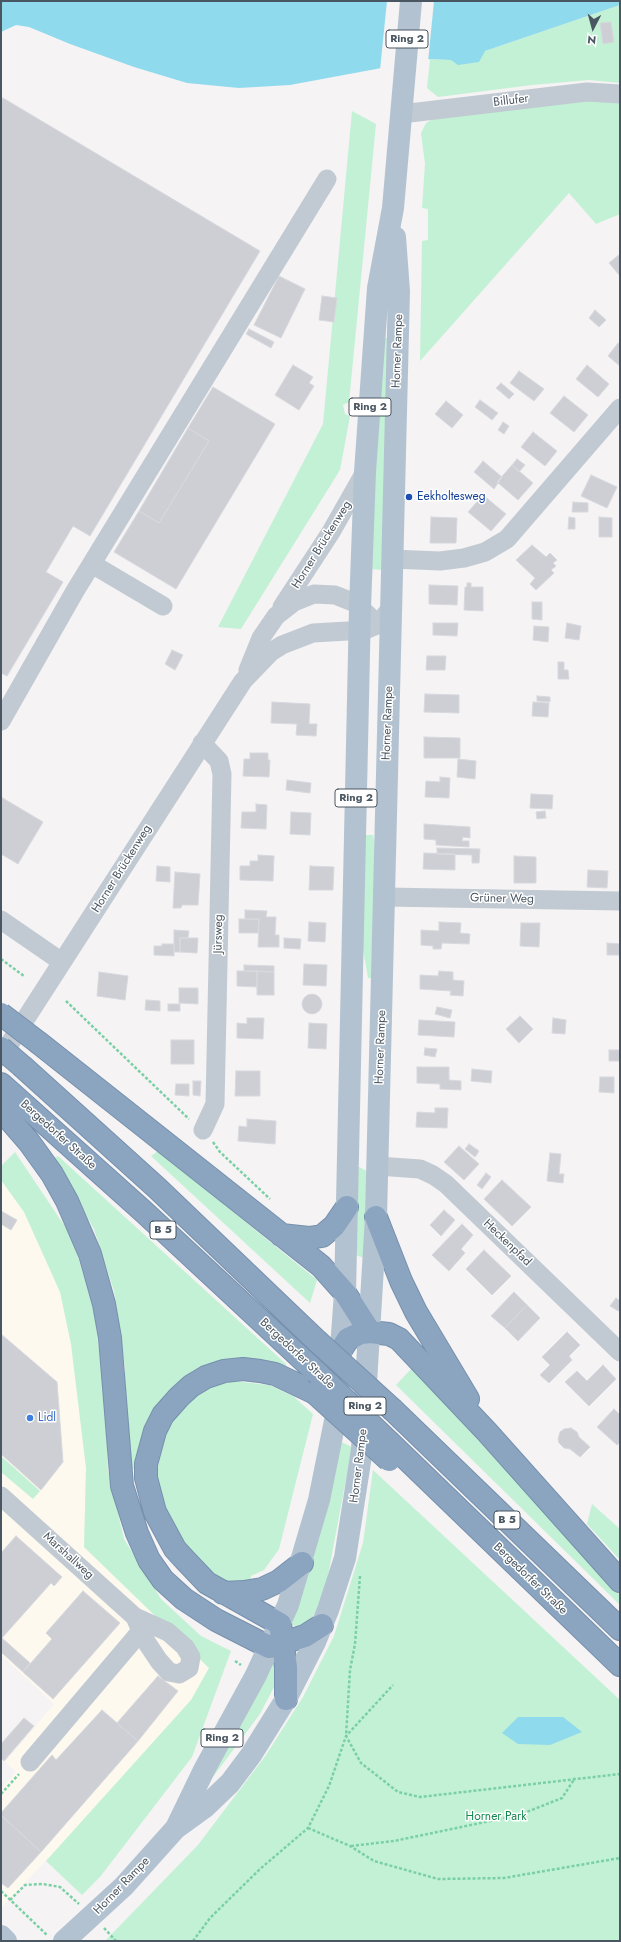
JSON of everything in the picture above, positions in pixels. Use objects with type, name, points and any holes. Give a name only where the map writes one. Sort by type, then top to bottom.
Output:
[{"type":"highway","points":[[1,1014],[321,1266],[345,1293],[370,1332]]},
{"type":"highway","name":"Bergedorfer Straße","points":[[1,1048],[157,1188],[317,1341],[393,1410],[620,1630]]},
{"type":"highway","points":[[3,1095],[29,1142],[52,1174],[67,1201],[90,1254],[104,1304],[110,1338],[122,1486],[129,1512],[143,1549],[162,1580],[184,1599],[216,1620],[277,1638],[305,1636],[322,1625]]},
{"type":"highway","name":"Bergedorfer Straße","points":[[3,1095],[144,1212],[315,1382],[390,1451],[434,1487],[620,1665]]},
{"type":"highway","points":[[281,1235],[309,1238],[322,1236],[334,1226],[347,1207]]},
{"type":"highway","points":[[376,1217],[401,1282],[416,1312],[486,1432]]},
{"type":"highway","points":[[342,1350],[348,1339],[356,1335],[370,1332],[389,1334],[403,1343],[486,1432],[620,1581]]},
{"type":"highway","points":[[286,1699],[286,1667],[277,1638],[223,1593],[207,1583],[175,1549],[155,1512],[146,1478],[146,1464],[155,1431],[163,1415],[178,1397],[191,1386],[206,1377],[224,1371],[243,1369],[315,1382]]},
{"type":"highway","points":[[223,1593],[262,1589],[280,1581],[302,1563]]},
{"type":"main road","name":"Horner Rampe","points":[[176,1828],[204,1770],[277,1638],[295,1587],[319,1500],[336,1416],[345,1293],[348,1152],[369,628],[360,608],[365,472],[378,288],[393,208],[411,1]]},
{"type":"main road","name":"Horner Rampe","points":[[61,1938],[124,1886],[176,1828],[205,1807],[230,1783],[267,1732],[286,1699],[322,1625],[345,1558],[358,1480],[370,1332],[376,1217],[399,291],[393,208]]},
{"type":"main road","points":[[348,1152],[377,1166]]},
{"type":"main road","points":[[1,1936],[6,1941]]},
{"type":"street","name":"Billufer","points":[[401,114],[587,92],[620,94]]},
{"type":"street","points":[[1,721],[92,564],[327,179]]},
{"type":"street","points":[[392,559],[440,561],[464,558],[485,552],[507,539],[620,408]]},
{"type":"street","name":"Horner Brückenweg","points":[[243,681],[261,638],[331,532],[365,472]]},
{"type":"street","points":[[92,564],[163,606]]},
{"type":"street","name":"Horner Brückenweg","points":[[276,616],[294,602],[314,594],[335,595],[345,598],[360,608]]},
{"type":"street","points":[[390,608],[369,628],[390,653]]},
{"type":"street","name":"Horner Brückenweg","points":[[1,1058],[243,681],[271,652],[291,641],[313,633],[369,628]]},
{"type":"street","name":"Jürsweg","points":[[202,743],[219,761],[222,774],[215,1104],[203,1130]]},
{"type":"street","name":"Grüner Weg","points":[[384,897],[620,901]]},
{"type":"street","points":[[1,920],[62,962]]},
{"type":"street","name":"Heckenpfad","points":[[377,1166],[420,1169],[433,1175],[446,1184],[620,1352]]},
{"type":"street","name":"Marshallweg","points":[[1,1496],[138,1624],[30,1762]]},
{"type":"path","points":[[1,959],[24,976]]},
{"type":"path","points":[[192,1941],[210,1918],[260,1869],[308,1828],[329,1786],[346,1736],[350,1670],[355,1644],[360,1574]]},
{"type":"path","points":[[346,1736],[393,1685]]},
{"type":"path","points":[[346,1736],[361,1764],[398,1792],[420,1797],[620,1774]]},
{"type":"path","points":[[1,1794],[30,1762]]},
{"type":"path","points":[[350,1846],[394,1840],[519,1815],[562,1798],[575,1778]]},
{"type":"path","points":[[308,1828],[350,1846],[374,1861],[438,1879],[504,1878],[620,1858]]},
{"type":"path","points":[[10,1900],[25,1886],[43,1884],[60,1887],[73,1898]]},
{"type":"path","points":[[1,1891],[10,1900],[61,1938]]},
{"type":"path","points":[[112,1936],[116,1941]]},
{"type":"shaded area","points":[[1,1180],[24,1212],[60,1292],[71,1344],[86,1468],[84,1547],[209,1668],[191,1700],[86,1818],[2,1907],[1,1790],[16,1772],[5,1762],[54,1704],[1,1655]]},
{"type":"green space","points":[[620,5],[620,83],[589,80],[532,85],[438,97],[427,88],[430,59],[451,60],[485,51]]},
{"type":"green space","points":[[591,98],[620,102],[620,214],[596,224],[569,193],[420,361],[422,241],[428,240],[428,209],[422,208],[425,164],[421,133],[426,123],[436,117]]},
{"type":"green space","points":[[352,111],[376,124],[349,402],[343,405],[345,414],[350,416],[340,470],[241,629],[218,627],[323,424]]},
{"type":"green space","points":[[383,338],[388,338],[382,570],[370,569]]},
{"type":"green space","points":[[364,835],[373,835],[376,850],[373,978],[368,978],[362,944]]},
{"type":"green space","points":[[158,1151],[317,1280],[310,1303],[151,1156]]},
{"type":"green space","points":[[15,1152],[72,1237],[94,1311],[105,1396],[108,1471],[124,1539],[161,1599],[201,1636],[231,1651],[192,1757],[100,1877],[82,1895],[46,1861],[191,1700],[209,1668],[84,1547],[86,1468],[71,1344],[60,1292],[24,1212],[1,1180],[1,1166]]},
{"type":"green space","points":[[58,1156],[286,1364],[285,1370],[182,1382],[147,1421],[138,1469],[129,1469],[125,1444],[125,1367],[114,1291],[94,1229],[54,1158]]},
{"type":"green space","points":[[359,1167],[369,1172],[364,1258],[353,1254],[357,1170]]},
{"type":"green space","points":[[412,1368],[620,1595],[620,1605],[396,1385]]},
{"type":"green space","points":[[234,1381],[269,1385],[293,1396],[313,1414],[279,1549],[264,1570],[251,1576],[250,1581],[222,1581],[184,1545],[168,1520],[156,1483],[161,1444],[179,1410],[208,1386]]},
{"type":"green space","points":[[339,1441],[352,1447],[324,1597],[313,1616],[299,1628],[291,1624]]},
{"type":"green space","points":[[1,1456],[40,1491],[33,1499],[1,1472]]},
{"type":"green space","name":"Horner Park","points":[[373,1470],[620,1700],[620,1941],[105,1941],[198,1845],[266,1755],[303,1697],[334,1636],[363,1543]]},
{"type":"green space","points":[[592,1504],[620,1529],[620,1560],[587,1524]]},
{"type":"green space","points":[[272,1663],[280,1665],[275,1685],[260,1714],[210,1781]]},
{"type":"water","points":[[1,1],[620,1],[620,5],[485,51],[479,62],[458,65],[451,60],[430,59],[290,85],[239,88],[187,83],[134,67],[70,44],[29,27],[16,25],[1,32]]},
{"type":"water","points":[[518,1717],[563,1717],[582,1732],[550,1745],[518,1744],[502,1733]]},
{"type":"pier","points":[[387,1],[434,1],[428,62],[380,70]]},
{"type":"building","points":[[611,22],[614,42],[603,44],[600,23]]},
{"type":"building","points":[[3,98],[260,251],[90,536],[73,526],[46,572],[63,582],[7,676],[1,673],[1,101]]},
{"type":"building","points":[[620,254],[620,276],[609,263]]},
{"type":"building","points":[[279,276],[305,289],[281,338],[254,325]]},
{"type":"building","points":[[322,296],[337,298],[334,322],[319,320]]},
{"type":"building","points":[[595,310],[606,320],[599,327],[589,318]]},
{"type":"building","points":[[249,329],[274,342],[271,348],[246,334]]},
{"type":"building","points":[[618,343],[620,345],[620,366],[608,356]]},
{"type":"building","points":[[293,365],[313,377],[309,383],[314,386],[299,410],[275,395]]},
{"type":"building","points":[[587,365],[609,384],[598,397],[576,379]]},
{"type":"building","points":[[519,371],[544,389],[534,401],[510,383]]},
{"type":"building","points":[[501,383],[514,394],[509,399],[496,388]]},
{"type":"building","points":[[213,387],[275,424],[176,589],[114,552],[139,511],[159,523],[209,441],[188,428]]},
{"type":"building","points":[[564,396],[588,415],[574,432],[550,413]]},
{"type":"building","points":[[480,400],[498,413],[492,420],[475,407]]},
{"type":"building","points":[[446,401],[463,415],[452,428],[435,414]]},
{"type":"building","points":[[503,422],[509,426],[504,434],[498,430]]},
{"type":"building","points":[[188,428],[209,441],[159,523],[139,511]]},
{"type":"building","points":[[533,432],[557,451],[545,466],[521,447]]},
{"type":"building","points":[[517,459],[525,465],[519,472],[512,465]]},
{"type":"building","points":[[483,461],[502,477],[494,489],[474,472]]},
{"type":"building","points":[[512,465],[533,483],[518,500],[497,482]]},
{"type":"building","points":[[591,475],[617,487],[607,508],[581,496]]},
{"type":"building","points":[[483,495],[506,514],[491,531],[468,512]]},
{"type":"building","points":[[573,502],[588,503],[588,512],[572,512]]},
{"type":"building","points":[[431,517],[457,518],[456,543],[430,543]]},
{"type":"building","points":[[569,517],[575,518],[575,529],[568,529]]},
{"type":"building","points":[[599,517],[612,518],[612,537],[599,537]]},
{"type":"building","points":[[532,545],[546,557],[550,553],[557,560],[553,563],[556,566],[551,570],[554,573],[536,590],[530,584],[535,578],[516,560]]},
{"type":"building","points":[[467,583],[471,583],[471,587],[483,587],[483,611],[464,610],[465,587],[467,587]]},
{"type":"building","points":[[429,585],[458,586],[457,605],[429,604]]},
{"type":"building","points":[[532,602],[542,602],[542,620],[532,619]]},
{"type":"building","points":[[433,623],[458,623],[457,636],[433,635]]},
{"type":"building","points":[[567,623],[581,626],[579,640],[565,638]]},
{"type":"building","points":[[534,626],[549,627],[548,642],[533,640]]},
{"type":"building","points":[[172,650],[183,655],[175,670],[165,664]]},
{"type":"building","points":[[427,656],[446,656],[445,670],[426,670]]},
{"type":"building","points":[[558,662],[564,662],[564,670],[568,670],[569,679],[558,679]]},
{"type":"building","points":[[425,694],[459,695],[459,713],[424,712]]},
{"type":"building","points":[[537,696],[550,697],[550,702],[537,701]]},
{"type":"building","points":[[272,702],[310,704],[309,724],[317,724],[316,736],[296,735],[297,724],[271,723]]},
{"type":"building","points":[[533,702],[549,703],[548,717],[532,716]]},
{"type":"building","points":[[424,737],[460,738],[460,758],[424,758]]},
{"type":"building","points":[[250,753],[268,753],[268,760],[270,760],[269,777],[243,776],[244,759],[250,759]]},
{"type":"building","points":[[458,759],[476,761],[475,779],[457,777]]},
{"type":"building","points":[[440,777],[450,778],[449,798],[425,797],[426,781],[440,782]]},
{"type":"building","points":[[287,780],[311,783],[310,793],[286,790]]},
{"type":"building","points":[[531,794],[553,795],[552,809],[530,808]]},
{"type":"building","points":[[1,797],[43,822],[18,864],[1,854]]},
{"type":"building","points":[[256,804],[267,805],[266,829],[241,828],[242,812],[256,812]]},
{"type":"building","points":[[545,811],[546,818],[537,819],[536,812]]},
{"type":"building","points":[[291,812],[311,813],[310,835],[290,834]]},
{"type":"building","points":[[424,824],[470,827],[470,838],[463,837],[462,841],[469,841],[469,847],[436,845],[436,840],[424,839]]},
{"type":"building","points":[[437,848],[480,849],[479,863],[472,863],[472,855],[437,854]]},
{"type":"building","points":[[424,853],[455,854],[455,870],[423,869]]},
{"type":"building","points":[[258,855],[274,856],[273,881],[240,880],[240,866],[250,866],[250,861],[258,861]]},
{"type":"building","points":[[514,856],[536,857],[536,883],[514,883]]},
{"type":"building","points":[[157,866],[170,867],[170,882],[156,881]]},
{"type":"building","points":[[310,866],[334,867],[333,890],[309,890]]},
{"type":"building","points":[[588,870],[608,871],[607,888],[587,887]]},
{"type":"building","points":[[175,872],[200,874],[198,905],[182,905],[181,908],[173,908]]},
{"type":"building","points":[[245,910],[267,911],[266,917],[276,917],[275,935],[279,935],[279,947],[258,947],[259,919],[245,919]]},
{"type":"building","points":[[239,919],[259,919],[258,933],[239,933]]},
{"type":"building","points":[[309,922],[326,923],[325,942],[308,941]]},
{"type":"building","points":[[439,922],[461,923],[460,933],[470,934],[469,944],[442,943],[441,949],[433,949],[433,946],[421,945],[421,930],[439,931]]},
{"type":"building","points":[[521,923],[540,923],[539,947],[520,946]]},
{"type":"building","points":[[174,930],[189,931],[188,938],[180,938],[180,952],[174,952]]},
{"type":"building","points":[[180,938],[198,938],[197,953],[180,952]]},
{"type":"building","points":[[284,938],[301,939],[300,949],[284,948]]},
{"type":"building","points":[[607,943],[620,944],[620,955],[607,955]]},
{"type":"building","points":[[162,944],[174,944],[174,956],[154,955],[154,946],[162,946]]},
{"type":"building","points":[[304,964],[327,965],[326,986],[303,985]]},
{"type":"building","points":[[244,965],[274,966],[274,972],[244,971]]},
{"type":"building","points":[[237,971],[257,971],[257,987],[237,986]]},
{"type":"building","points":[[257,971],[274,972],[274,995],[257,995]]},
{"type":"building","points":[[439,971],[453,972],[453,980],[464,981],[463,996],[450,995],[451,991],[420,989],[420,975],[438,976]]},
{"type":"building","points":[[99,972],[128,976],[125,1000],[97,996]]},
{"type":"building","points":[[179,988],[198,988],[198,1004],[179,1003]]},
{"type":"building","points":[[312,994],[319,997],[322,1004],[319,1011],[312,1014],[305,1011],[302,1004],[305,997]]},
{"type":"building","points":[[146,1000],[160,1001],[160,1011],[145,1010]]},
{"type":"building","points":[[168,1004],[180,1004],[180,1011],[168,1011]]},
{"type":"building","points":[[437,1007],[452,1010],[450,1018],[435,1014]]},
{"type":"building","points":[[520,1016],[533,1029],[519,1043],[506,1029]]},
{"type":"building","points":[[247,1018],[264,1018],[263,1039],[237,1038],[237,1023],[247,1024]]},
{"type":"building","points":[[553,1018],[566,1020],[565,1034],[552,1033]]},
{"type":"building","points":[[419,1020],[455,1022],[454,1037],[418,1035]]},
{"type":"building","points":[[309,1023],[327,1024],[326,1049],[308,1048]]},
{"type":"building","points":[[171,1040],[194,1040],[194,1064],[171,1064]]},
{"type":"building","points":[[425,1048],[437,1049],[435,1057],[424,1055]]},
{"type":"building","points":[[609,1050],[620,1050],[620,1061],[609,1061]]},
{"type":"building","points":[[417,1067],[449,1067],[449,1080],[461,1081],[461,1090],[440,1089],[440,1084],[417,1083]]},
{"type":"building","points":[[472,1069],[492,1071],[491,1083],[471,1081]]},
{"type":"building","points":[[236,1071],[260,1071],[260,1096],[235,1096]]},
{"type":"building","points":[[600,1077],[614,1077],[614,1093],[599,1092]]},
{"type":"building","points":[[193,1081],[201,1081],[200,1096],[193,1095]]},
{"type":"building","points":[[176,1084],[189,1084],[189,1096],[175,1095]]},
{"type":"building","points":[[435,1108],[448,1108],[447,1128],[416,1127],[417,1112],[435,1113]]},
{"type":"building","points":[[247,1119],[276,1121],[275,1144],[238,1141],[239,1126],[247,1127]]},
{"type":"building","points":[[469,1144],[479,1151],[475,1157],[465,1149]]},
{"type":"building","points":[[459,1146],[479,1164],[464,1180],[444,1162]]},
{"type":"building","points":[[550,1153],[561,1154],[559,1174],[564,1174],[563,1183],[547,1181]]},
{"type":"building","points":[[486,1173],[491,1177],[482,1189],[477,1185]]},
{"type":"building","points":[[502,1180],[531,1207],[512,1226],[484,1199]]},
{"type":"building","points":[[444,1210],[455,1220],[441,1236],[430,1225]]},
{"type":"building","points":[[1,1211],[17,1220],[11,1230],[1,1224]]},
{"type":"building","points":[[462,1224],[473,1235],[461,1249],[465,1253],[449,1271],[432,1255]]},
{"type":"building","points":[[484,1250],[511,1276],[492,1295],[466,1269]]},
{"type":"building","points":[[514,1292],[527,1305],[505,1328],[491,1316]]},
{"type":"building","points":[[616,1298],[620,1301],[620,1309],[618,1311],[610,1306]]},
{"type":"building","points":[[527,1305],[540,1318],[518,1341],[505,1328]]},
{"type":"building","points":[[567,1332],[580,1345],[569,1356],[572,1360],[549,1383],[540,1375],[550,1365],[542,1357]]},
{"type":"building","name":"Lidl","points":[[1,1334],[57,1382],[63,1462],[41,1490],[1,1454]]},
{"type":"building","points":[[603,1365],[616,1379],[589,1406],[565,1382],[577,1371],[587,1381]]},
{"type":"building","points":[[614,1409],[620,1415],[620,1442],[617,1445],[597,1427]]},
{"type":"building","points":[[571,1428],[577,1432],[579,1437],[590,1447],[580,1457],[570,1449],[564,1448],[559,1443],[558,1439],[560,1432],[564,1429]]},
{"type":"building","points":[[16,1536],[62,1577],[54,1586],[51,1583],[1,1639],[1,1553]]},
{"type":"building","points":[[83,1591],[120,1623],[53,1699],[23,1672],[52,1639],[46,1633]]},
{"type":"building","points":[[2,1638],[30,1663],[23,1672],[1,1652]]},
{"type":"building","points":[[158,1676],[178,1691],[138,1741],[117,1723]]},
{"type":"building","points":[[102,1710],[138,1741],[41,1852],[1,1815],[1,1813],[52,1755],[56,1760]]},
{"type":"building","points":[[24,1718],[34,1726],[4,1761],[1,1758],[1,1744]]},
{"type":"building","points":[[1,1815],[41,1852],[8,1888],[1,1883]]},
{"type":"place","name":"Eekholtesweg","points":[[409,497]]},
{"type":"place","name":"Lidl","points":[[30,1418]]}]
